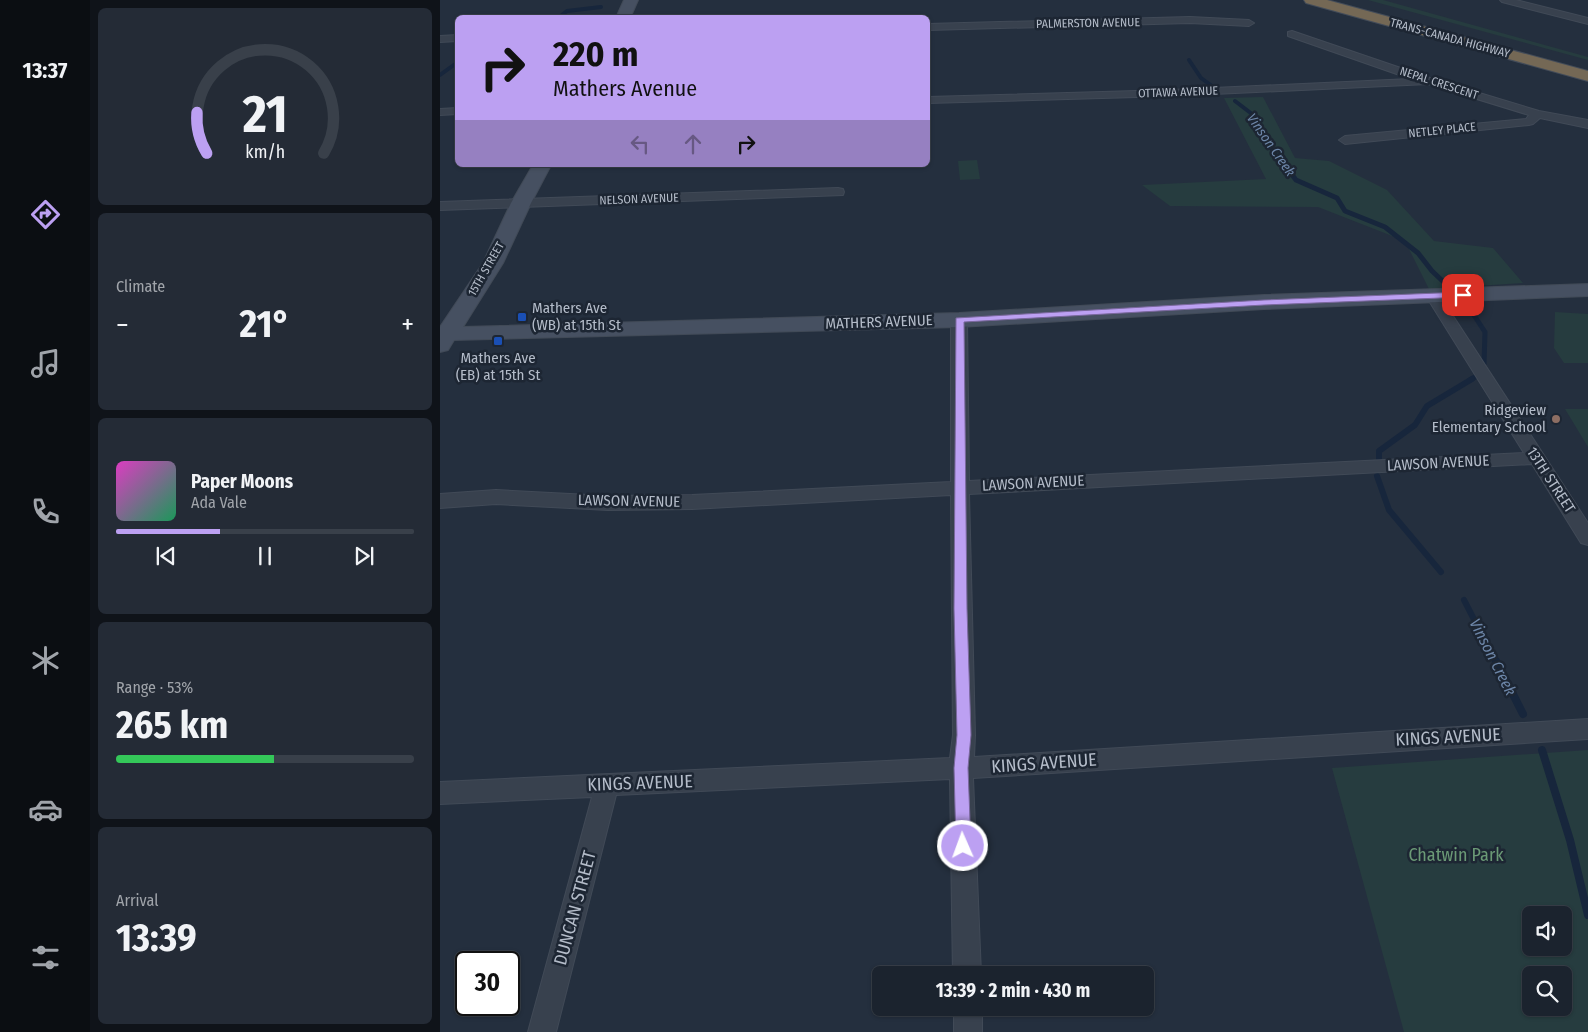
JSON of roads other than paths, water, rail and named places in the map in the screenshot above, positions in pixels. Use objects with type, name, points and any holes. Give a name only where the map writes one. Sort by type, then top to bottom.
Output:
[{"type":"highway","points":[[1301,0],[1384,19]]},
{"type":"highway","name":"TRANS-CANADA HIGHWAY","points":[[1311,0],[1588,76]]},
{"type":"highway","name":"TRANS-CANADA HIGHWAY","points":[[1347,1],[1588,68]]},
{"type":"street","points":[[624,15],[631,0]]},
{"type":"street","points":[[1504,0],[1588,21]]},
{"type":"street","name":"PALMERSTON AVENUE","points":[[930,27],[1190,20],[1249,23]]},
{"type":"street","name":"NEPAL CRESCENT","points":[[1292,34],[1429,81],[1537,114],[1588,124]]},
{"type":"street","points":[[440,39],[455,38]]},
{"type":"street","name":"OTTAWA AVENUE","points":[[930,100],[1162,93],[1429,81]]},
{"type":"street","points":[[440,112],[455,111]]},
{"type":"street","name":"NETLEY PLACE","points":[[1345,140],[1529,122],[1537,114]]},
{"type":"street","name":"15TH STREET","points":[[442,338],[493,263],[521,203],[541,167]]},
{"type":"street","name":"NELSON AVENUE","points":[[440,206],[838,192]]},
{"type":"street","name":"MATHERS AVENUE","points":[[442,338],[959,320],[1264,302],[1588,290]]},
{"type":"street","name":"13TH STREET","points":[[1433,296],[1588,538]]},
{"type":"street","points":[[959,320],[964,735],[961,768],[967,966]]},
{"type":"street","name":"LAWSON AVENUE","points":[[440,500],[496,497],[608,502],[692,502],[1537,458]]},
{"type":"street","name":"KINGS AVENUE","points":[[440,793],[961,768],[1588,729]]},
{"type":"street","name":"DUNCAN STREET","points":[[542,1032],[607,784]]},
{"type":"street","points":[[968,1016],[968,1032]]},
{"type":"waterway","name":"Vinson Creek","points":[[562,15],[567,11],[601,7]]},
{"type":"waterway","name":"Vinson Creek","points":[[1189,60],[1201,78],[1212,86]]},
{"type":"waterway","name":"Vinson Creek","points":[[440,75],[455,64]]},
{"type":"waterway","name":"Vinson Creek","points":[[1235,101],[1252,114],[1269,146],[1284,165]]},
{"type":"waterway","name":"Vinson Creek","points":[[1283,163],[1296,180],[1337,198],[1345,211],[1385,227],[1418,253],[1432,271],[1451,289]]},
{"type":"waterway","name":"Vinson Creek","points":[[1468,306],[1485,332],[1484,364]]},
{"type":"waterway","name":"Vinson Creek","points":[[1470,380],[1475,377]]},
{"type":"waterway","name":"Vinson Creek","points":[[1379,458],[1379,451],[1415,425],[1427,406],[1472,379]]},
{"type":"waterway","name":"Vinson Creek","points":[[1377,476],[1389,510],[1441,572]]},
{"type":"waterway","name":"Vinson Creek","points":[[1464,600],[1496,662]]},
{"type":"waterway","name":"Vinson Creek","points":[[1496,661],[1523,714]]},
{"type":"waterway","name":"Vinson Creek","points":[[1542,750],[1570,840],[1588,915]]},
{"type":"place","name":"Mathers Ave (WB) at 15th St","points":[[522,317]]},
{"type":"place","name":"Mathers Ave (EB) at 15th St","points":[[498,341]]},
{"type":"place","name":"Ridgeview Elementary School","points":[[1556,419]]},
{"type":"park label","name":"Chatwin Park","points":[[1456,855]]}]
